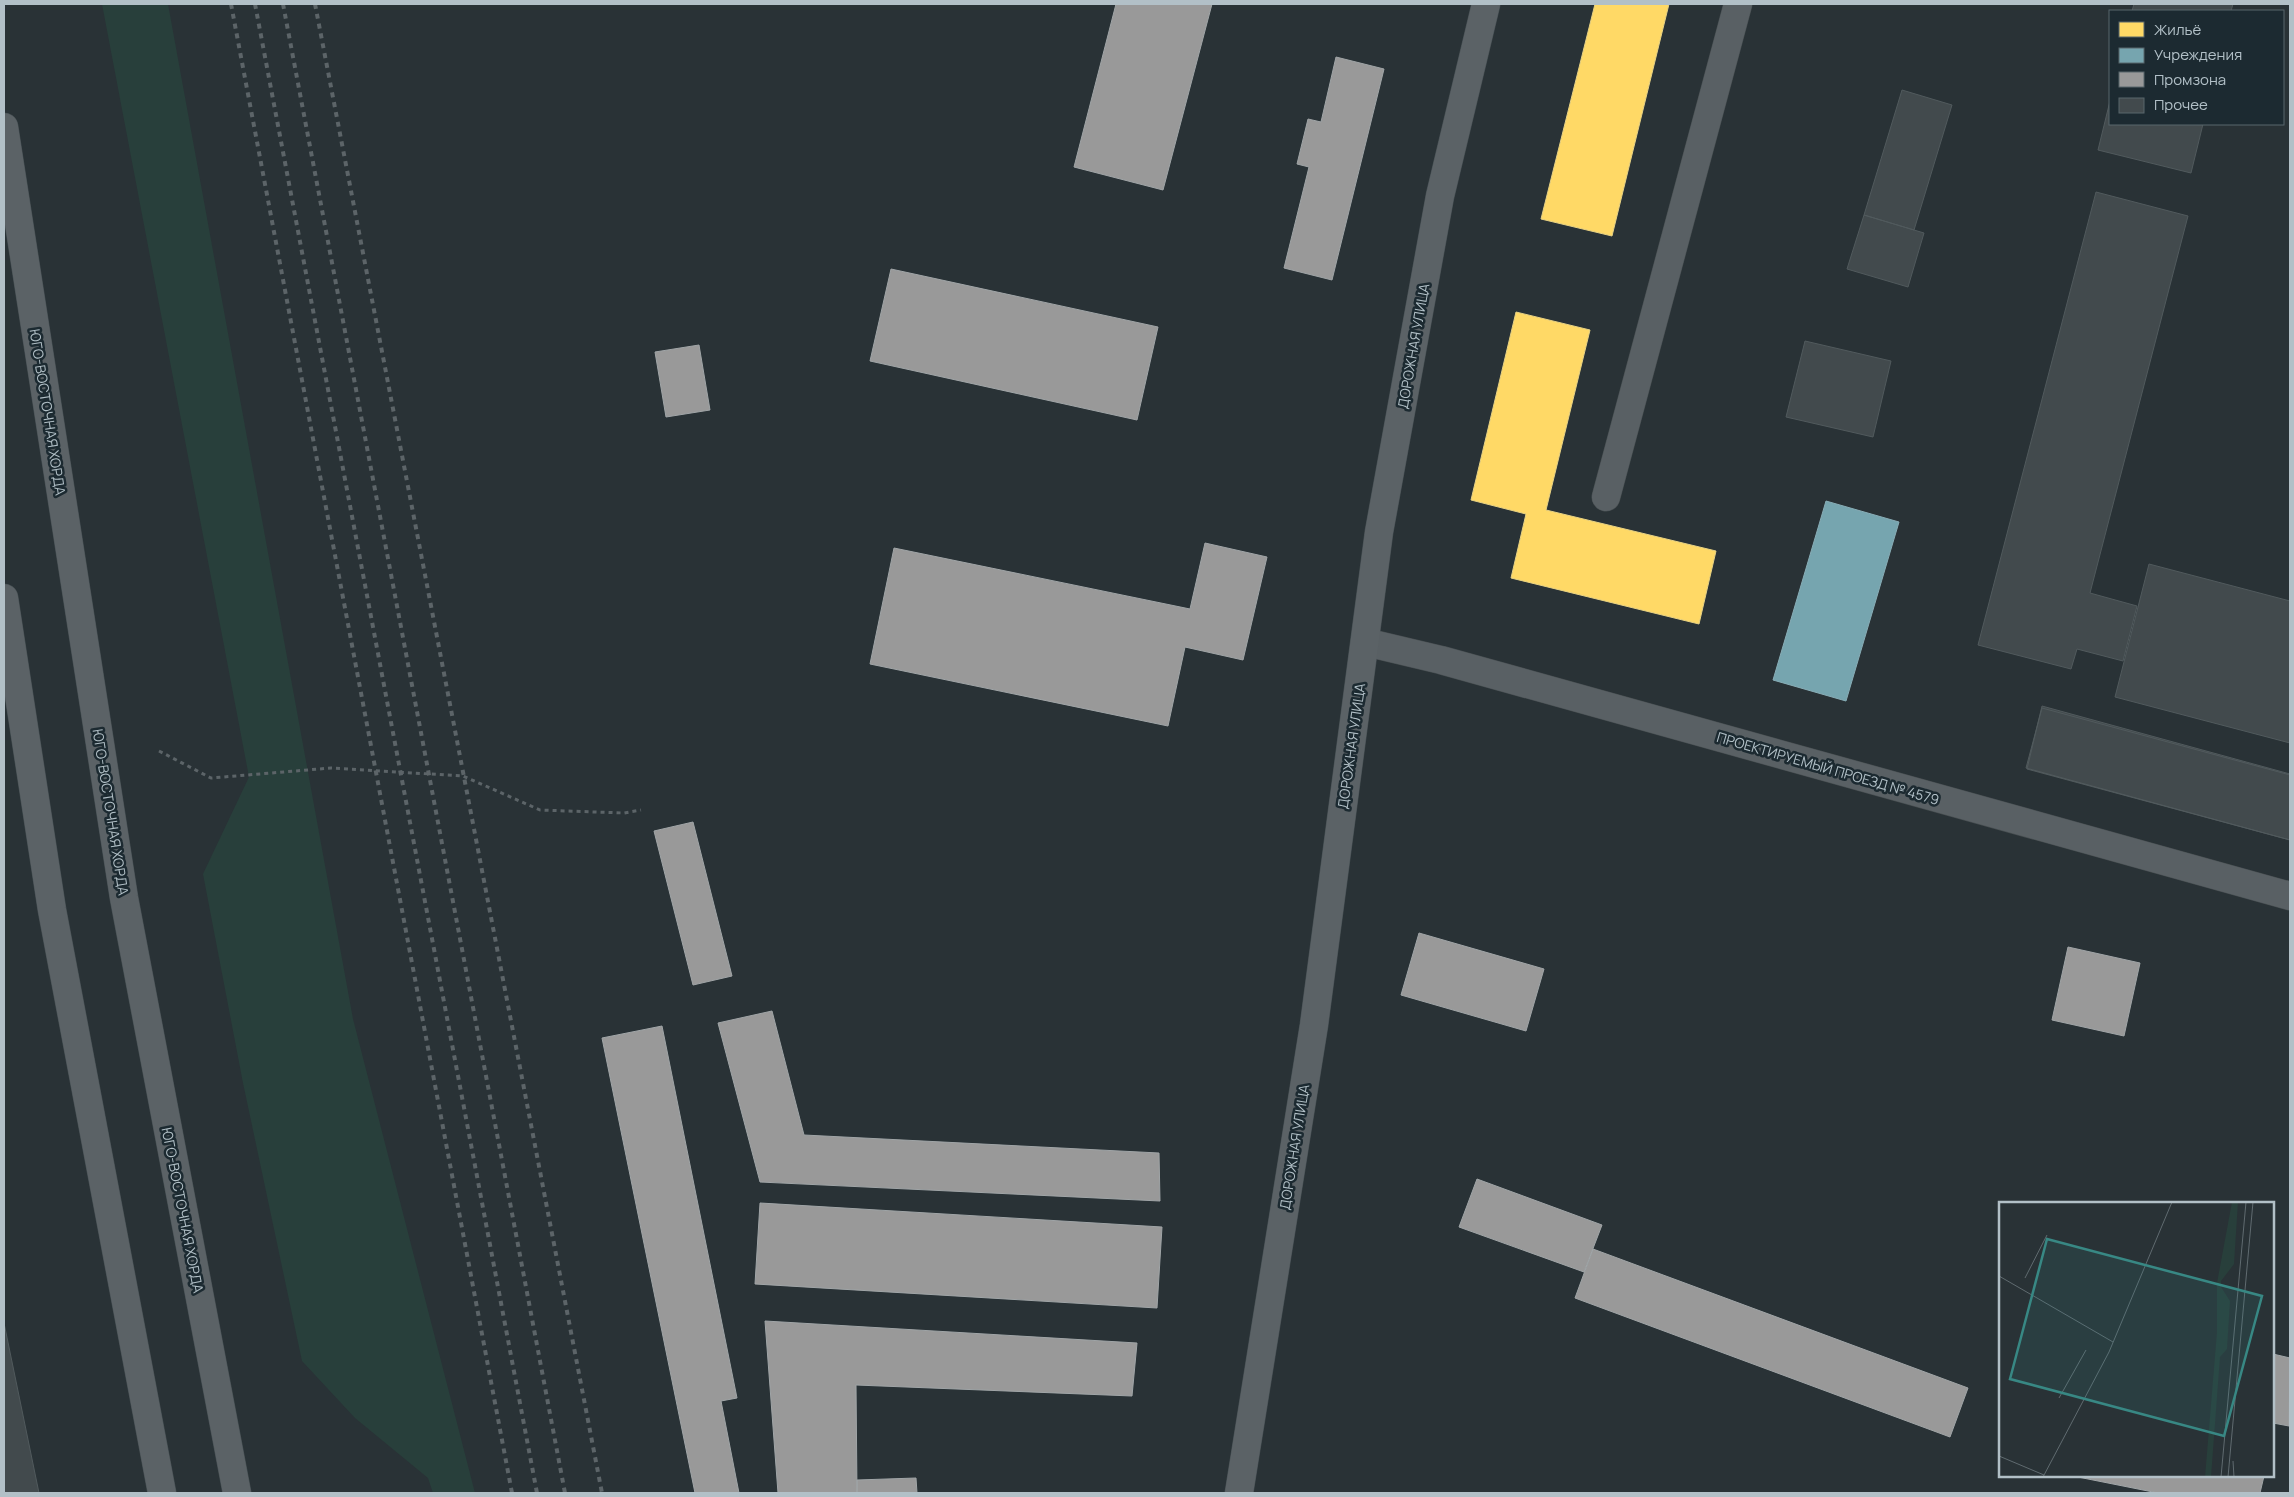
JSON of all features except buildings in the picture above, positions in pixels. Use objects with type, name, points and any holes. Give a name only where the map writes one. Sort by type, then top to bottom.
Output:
[{"type":"main road","name":"ДОРОЖНАЯ УЛИЦА","points":[[1239,1493],[1314,1025],[1379,532],[1440,196],[1486,4]]},
{"type":"main road","name":"ЮГО-ВОСТОЧНАЯ ХОРДА","points":[[4,127],[124,898],[237,1493]]},
{"type":"main road","points":[[4,598],[52,910],[162,1493]]},
{"type":"street","points":[[1606,497],[1738,4]]},
{"type":"street","name":"ПРОЕКТИРУЕМЫЙ ПРОЕЗД № 4579","points":[[1365,642],[1450,663],[2290,896]]},
{"type":"path","points":[[159,751],[211,778],[331,768],[463,776],[540,810],[624,814],[641,810]]},
{"type":"green space","points":[[102,4],[168,4],[353,1019],[475,1493],[433,1493],[428,1478],[355,1418],[302,1361],[243,1083],[203,874],[249,777]]},
{"type":"railway","points":[[231,4],[512,1493]]},
{"type":"railway","points":[[255,4],[537,1493]]},
{"type":"railway","points":[[283,4],[565,1493]]},
{"type":"railway","points":[[315,4],[602,1493]]}]
